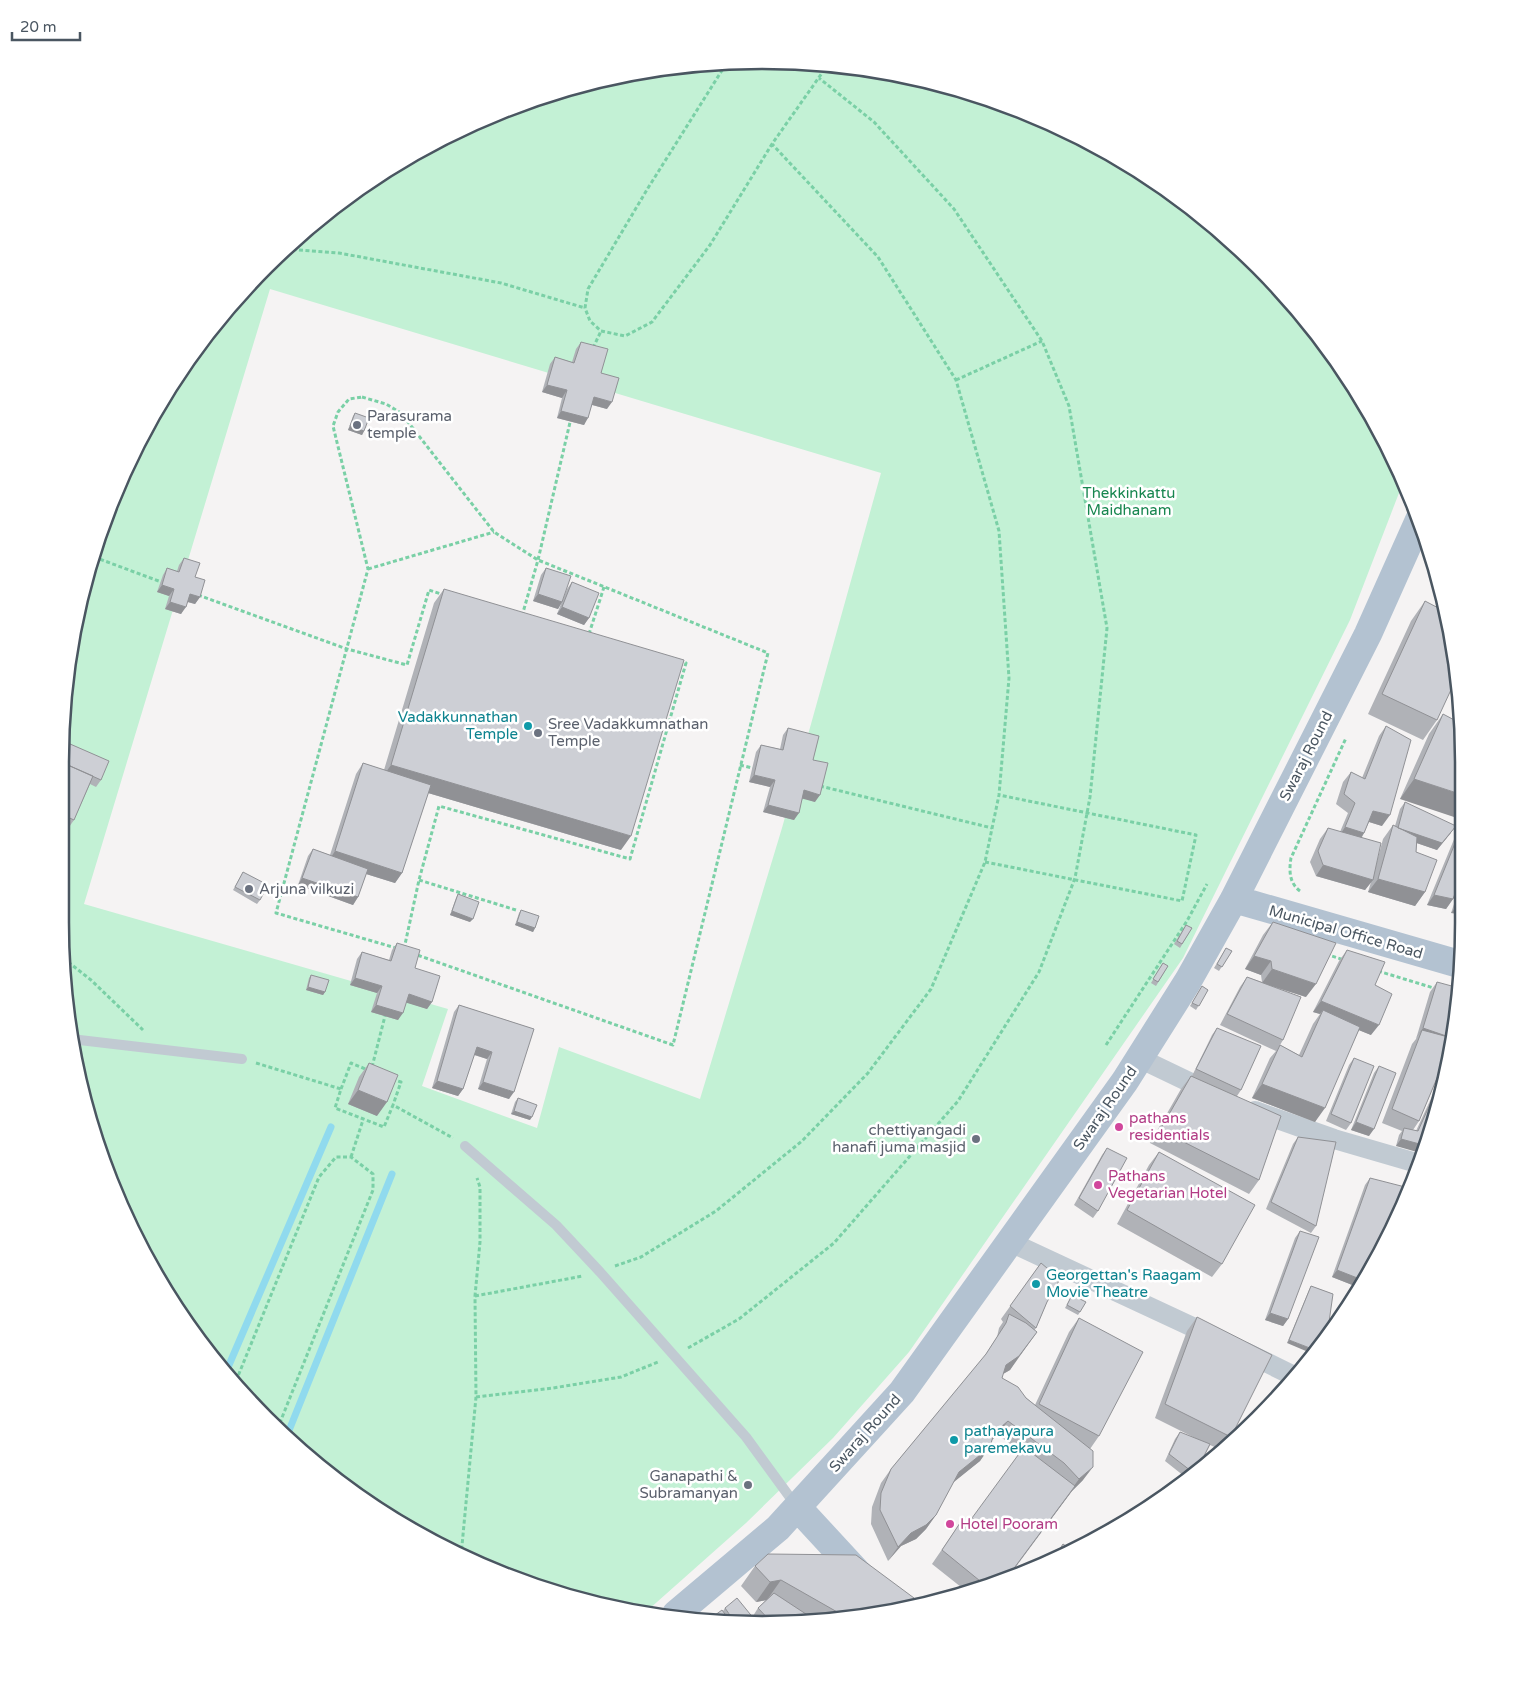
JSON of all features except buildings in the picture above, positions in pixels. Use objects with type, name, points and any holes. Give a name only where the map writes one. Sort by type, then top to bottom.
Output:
[{"type":"main road","name":"Swaraj Round","points":[[680,1611],[778,1528],[902,1392],[1140,1058],[1188,981],[1234,899],[1368,634],[1415,530]]},
{"type":"main road","name":"Municipal Office Road","points":[[1234,899],[1454,963]]},
{"type":"main road","points":[[798,1508],[887,1605]]},
{"type":"street","points":[[1140,1058],[1235,1104],[1334,1139],[1412,1162]]},
{"type":"street","points":[[1010,1242],[1289,1373]]},
{"type":"lane","points":[[79,1040],[242,1059]]},
{"type":"lane","points":[[465,1146],[556,1225],[600,1272],[746,1436],[798,1508]]},
{"type":"path","points":[[722,70],[588,289],[585,308],[590,321],[601,331],[625,336],[652,322],[710,245],[772,144],[823,72]]},
{"type":"path","points":[[476,1397],[553,1388],[621,1377],[674,1355],[739,1319],[834,1243],[958,1101],[1039,972],[1074,880],[1088,813],[1107,628],[1069,406],[1042,342],[954,209],[874,122],[819,78]]},
{"type":"path","points":[[475,1296],[600,1272],[641,1257],[716,1211],[802,1141],[868,1073],[931,989],[985,862],[999,795],[1009,678],[999,531],[956,380],[878,258],[772,144]]},
{"type":"path","points":[[296,250],[339,254],[501,283],[585,308]]},
{"type":"path","points":[[590,353],[601,331]]},
{"type":"path","points":[[956,380],[1042,342]]},
{"type":"path","points":[[362,397],[386,404],[401,413],[494,532],[538,560],[768,653],[673,1045],[403,952],[276,914],[368,569],[333,426],[338,412],[349,399],[362,397]]},
{"type":"path","points":[[522,616],[538,560],[573,413]]},
{"type":"path","points":[[368,569],[494,532]]},
{"type":"path","points":[[100,559],[170,585]]},
{"type":"path","points":[[588,635],[604,587]]},
{"type":"path","points":[[198,594],[347,648],[407,665],[429,590],[448,596]]},
{"type":"path","points":[[513,614],[532,619]]},
{"type":"path","points":[[579,632],[597,638]]},
{"type":"path","points":[[403,952],[419,880],[439,806],[630,859],[686,663],[677,660]]},
{"type":"path","points":[[1306,893],[1297,890],[1291,880],[1289,868],[1291,858],[1347,736]]},
{"type":"path","points":[[740,765],[762,770]]},
{"type":"path","points":[[818,785],[992,828]]},
{"type":"path","points":[[985,862],[1182,902],[1196,835],[999,795]]},
{"type":"path","points":[[419,880],[516,910]]},
{"type":"path","points":[[1106,1045],[1187,921],[1207,884]]},
{"type":"path","points":[[1318,951],[1346,960]]},
{"type":"path","points":[[70,963],[91,980],[163,1050]]},
{"type":"path","points":[[1374,969],[1440,990]]},
{"type":"path","points":[[1143,990],[1148,994]]},
{"type":"path","points":[[386,1077],[401,1082],[384,1127],[335,1108],[351,1063],[371,1071],[388,1007]]},
{"type":"path","points":[[242,1059],[341,1089]]},
{"type":"path","points":[[393,1105],[440,1129],[465,1146],[480,1187],[480,1242],[475,1296],[476,1397],[462,1548]]},
{"type":"path","points":[[351,1157],[363,1120]]},
{"type":"path","points":[[238,1376],[319,1177],[336,1157],[351,1157],[373,1174],[373,1190],[281,1421]]},
{"type":"green space","name":"Thekkinkattu Maidhanam","points":[[717,70],[807,70],[897,82],[941,92],[985,106],[1069,140],[1109,162],[1184,212],[1252,272],[1312,340],[1362,415],[1384,455],[1400,491],[1350,620],[1183,958],[909,1352],[833,1438],[746,1523],[652,1607],[583,1593],[497,1563],[455,1545],[415,1523],[340,1473],[272,1413],[241,1380],[212,1345],[186,1308],[140,1230],[106,1146],[92,1102],[82,1058],[70,968],[70,717],[82,627],[92,583],[106,539],[140,455],[162,415],[212,340],[272,272],[305,241],[340,212],[415,162],[455,140],[539,106],[583,92],[627,82],[672,75]],"holes":[[[270,289],[881,473],[782,828],[700,1099],[559,1047],[537,1128],[422,1086],[448,1009],[84,904]]]},
{"type":"waterway","points":[[229,1365],[331,1127]]},
{"type":"waterway","points":[[289,1429],[392,1174]]},
{"type":"place","name":"Parasurama temple","points":[[357,425]]},
{"type":"place","name":"Vadakkunnathan Temple","points":[[528,726]]},
{"type":"place","name":"Sree Vadakkumnathan Temple","points":[[538,733]]},
{"type":"place","name":"Arjuna vilkuzi","points":[[249,889]]},
{"type":"place","name":"pathans residentials","points":[[1119,1127]]},
{"type":"place","name":"chettiyangadi hanafi juma masjid","points":[[976,1139]]},
{"type":"place","name":"Pathans Vegetarian Hotel","points":[[1098,1185]]},
{"type":"place","name":"Georgettan's Raagam Movie Theatre","points":[[1036,1284]]},
{"type":"place","name":"pathayapura paremekavu","points":[[954,1440]]},
{"type":"place","name":"Ganapathi & Subramanyan","points":[[748,1485]]},
{"type":"place","name":"Hotel Pooram","points":[[950,1524]]}]
